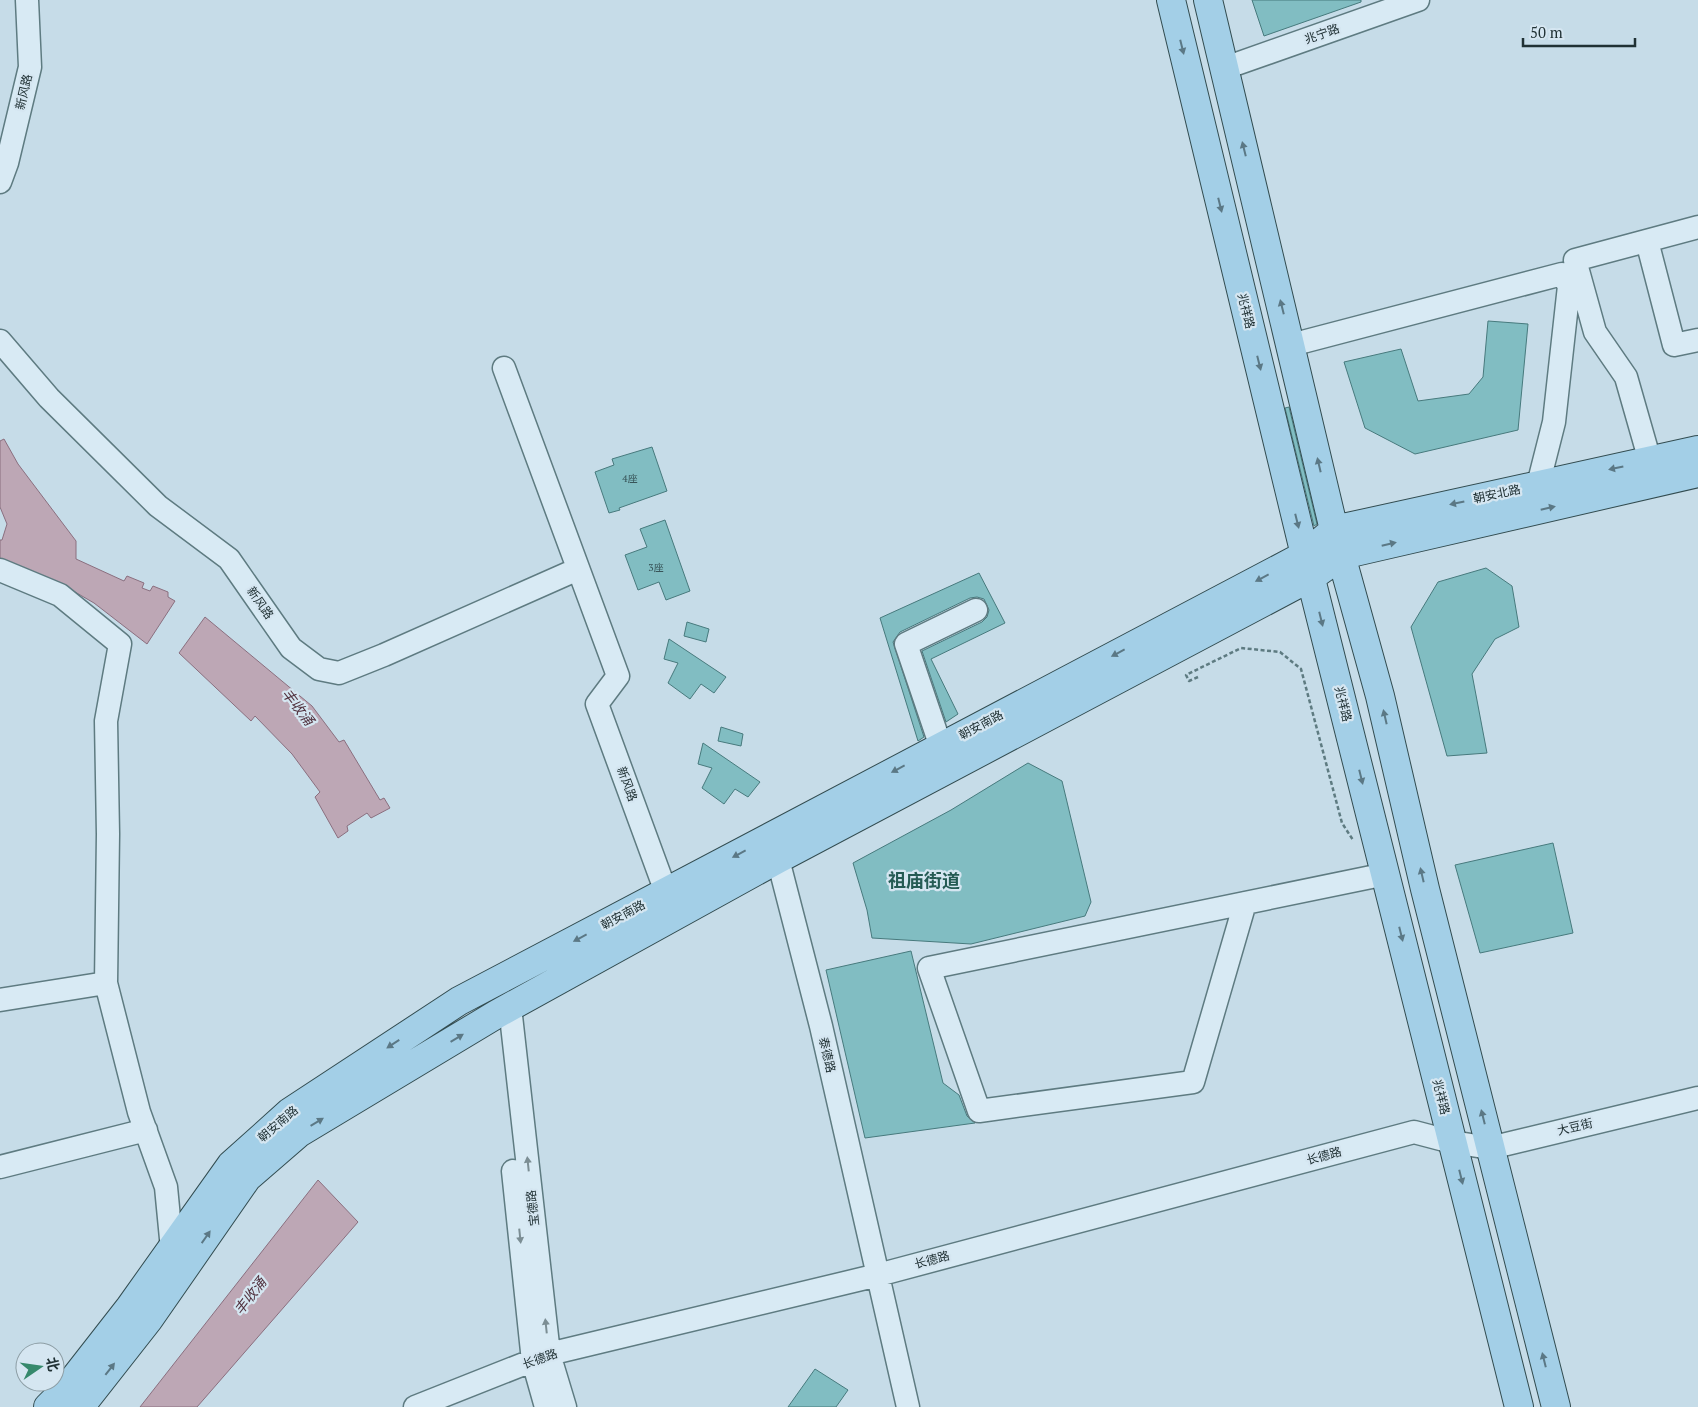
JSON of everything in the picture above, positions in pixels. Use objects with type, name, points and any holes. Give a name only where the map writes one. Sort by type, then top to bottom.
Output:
[{"type":"main road","name":"兆祥路","points":[[1171,0],[1308,566],[1518,1407]]},
{"type":"main road","points":[[1208,0],[1338,542],[1380,696],[1425,889],[1556,1407]]},
{"type":"main road","name":"朝安北路","points":[[1308,566],[1338,542],[1538,485],[1698,450]]},
{"type":"main road","name":"朝安北路","points":[[1338,542],[1698,473]]},
{"type":"main road","name":"朝安南路","points":[[80,1407],[149,1318],[247,1178],[299,1133],[941,746],[1308,566]]},
{"type":"main road","name":"朝安南路","points":[[48,1407],[66,1389],[172,1249],[230,1165],[290,1112],[459,1001],[666,892],[775,847],[1308,566]]},
{"type":"street","name":"新风路","points":[[0,182],[7,163],[30,67],[27,0]]},
{"type":"street","name":"兆宁路","points":[[1225,68],[1418,0]]},
{"type":"street","points":[[1650,461],[1626,377],[1595,332],[1575,260],[1698,227]]},
{"type":"street","points":[[1647,241],[1674,345],[1698,340]]},
{"type":"street","points":[[1291,345],[1562,274],[1569,286],[1554,422],[1538,485]]},
{"type":"street","name":"新风路","points":[[0,341],[49,398],[158,506],[229,559],[291,648],[319,669],[339,673],[384,656],[578,569]]},
{"type":"street","name":"新风路","points":[[504,368],[618,676],[597,704],[666,892]]},
{"type":"street","points":[[0,570],[60,596],[120,644],[106,721],[108,834],[106,983],[146,1130],[166,1187],[172,1249]]},
{"type":"street","points":[[941,746],[906,644],[976,610]]},
{"type":"street","name":"泰德路","points":[[775,847],[821,1026],[908,1407]]},
{"type":"street","points":[[1245,903],[1193,1082],[979,1110],[929,968],[1245,903],[1386,874]]},
{"type":"street","points":[[0,1000],[106,983]]},
{"type":"street","name":"宝德路","points":[[504,1010],[546,1407]]},
{"type":"street","name":"大豆街","points":[[1452,1142],[1490,1148],[1698,1098]]},
{"type":"street","points":[[0,1167],[146,1130]]},
{"type":"street","name":"长德路","points":[[416,1407],[541,1358],[878,1275],[1414,1132],[1452,1142]]},
{"type":"street","name":"泰德路","points":[[878,1275],[898,1323],[918,1407]]},
{"type":"street","name":"宝德路","points":[[541,1358],[565,1407]]},
{"type":"path","points":[[1198,677],[1189,681],[1186,675],[1241,648],[1280,652],[1301,669],[1342,823],[1357,844]]},
{"type":"water","points":[[4,439],[18,464],[76,541],[76,559],[124,581],[127,576],[144,583],[142,588],[150,591],[153,586],[168,592],[168,597],[175,601],[147,644],[94,603],[63,585],[0,562],[0,540],[2,540],[7,524],[0,507],[0,441]]},
{"type":"water","name":"丰收涌","points":[[205,617],[312,706],[339,742],[344,740],[380,800],[384,798],[390,808],[371,818],[367,813],[347,826],[348,831],[338,838],[315,797],[320,792],[292,754],[255,716],[251,721],[179,653]]},
{"type":"water","name":"丰收涌","points":[[318,1180],[358,1222],[197,1407],[140,1407]]},
{"type":"building","points":[[1252,0],[1361,0],[1361,2],[1264,36]]},
{"type":"building","points":[[1488,321],[1528,324],[1518,430],[1415,454],[1365,428],[1344,362],[1401,349],[1418,401],[1469,394],[1483,377]]},
{"type":"building","points":[[1289,407],[1317,524],[1314,526],[1285,408]]},
{"type":"building","points":[[652,447],[667,491],[609,513],[595,472],[614,465],[612,459]]},
{"type":"building","points":[[665,520],[690,591],[666,600],[659,582],[638,590],[625,555],[647,547],[640,529]]},
{"type":"building","points":[[1486,568],[1512,586],[1519,627],[1495,639],[1472,674],[1487,753],[1447,756],[1411,627],[1438,582]]},
{"type":"building","points":[[979,573],[1005,623],[931,659],[958,714],[946,722],[922,651],[982,622],[987,617],[989,610],[984,599],[970,598],[900,632],[893,642],[924,737],[918,741],[880,618]]},
{"type":"building","points":[[687,622],[709,629],[706,642],[684,636]]},
{"type":"building","points":[[669,639],[726,677],[714,693],[701,684],[690,699],[668,683],[678,663],[664,659]]},
{"type":"building","points":[[721,727],[743,734],[741,746],[718,741]]},
{"type":"building","points":[[703,743],[760,782],[748,797],[735,789],[724,804],[702,788],[712,768],[698,764]]},
{"type":"building","points":[[1028,763],[1062,781],[1091,902],[1085,916],[971,944],[872,938],[867,910],[853,863],[951,810]]},
{"type":"building","points":[[1553,843],[1573,933],[1480,953],[1455,865]]},
{"type":"building","points":[[911,951],[943,1083],[959,1095],[967,1116],[975,1123],[865,1138],[826,970]]},
{"type":"building","points":[[815,1369],[848,1390],[836,1407],[788,1407]]},
{"type":"district","name":"祖庙街道","points":[[924,881]]}]
